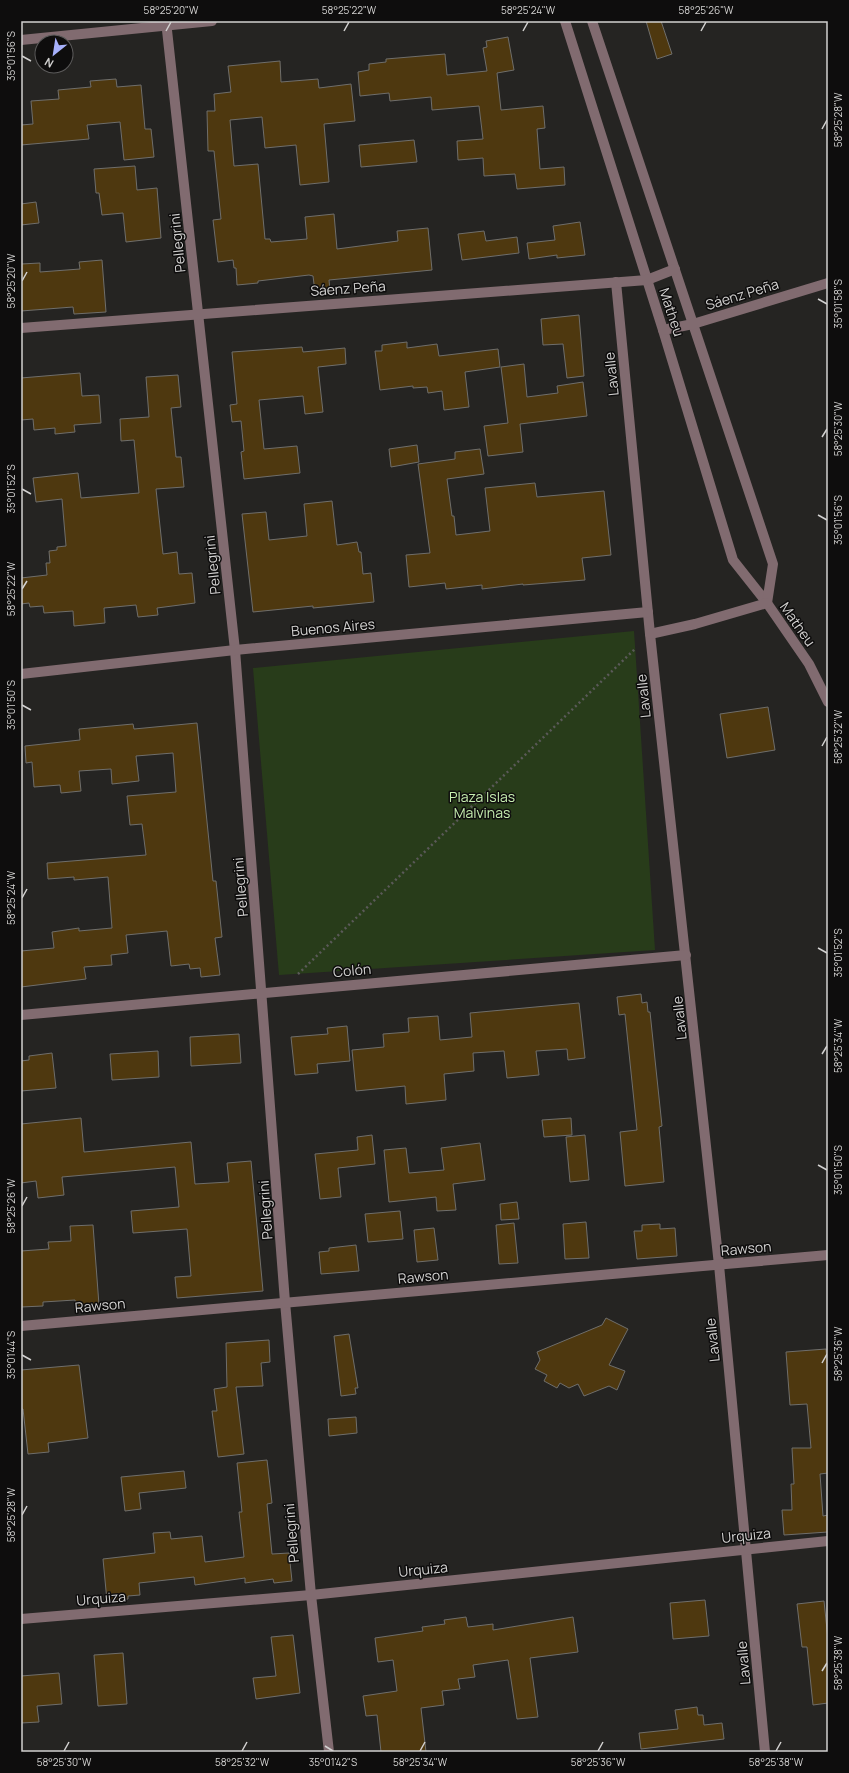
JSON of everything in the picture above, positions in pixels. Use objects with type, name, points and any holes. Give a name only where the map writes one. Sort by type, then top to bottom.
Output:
[{"type":"street","points":[[21,40],[167,23],[212,21]]},
{"type":"street","name":"Matheu","points":[[565,21],[663,330],[733,560],[767,604],[809,664],[828,702]]},
{"type":"street","name":"Matheu","points":[[592,21],[773,564],[767,604]]},
{"type":"street","name":"Pellegrini","points":[[167,23],[235,650],[285,1302],[311,1595],[329,1752]]},
{"type":"street","name":"Sáenz Peña","points":[[21,328],[199,313],[647,280],[675,269]]},
{"type":"street","name":"Lavalle","points":[[616,282],[650,634],[719,1265],[765,1752]]},
{"type":"street","name":"Sáenz Peña","points":[[663,330],[693,324],[828,283]]},
{"type":"street","points":[[650,634],[695,624],[767,604]]},
{"type":"street","name":"Buenos Aires","points":[[21,674],[235,650],[648,612]]},
{"type":"street","name":"Colón","points":[[21,1015],[282,990],[686,955]]},
{"type":"street","name":"Rawson","points":[[21,1326],[828,1255]]},
{"type":"street","name":"Urquiza","points":[[21,1619],[311,1595],[828,1541]]},
{"type":"path","points":[[282,990],[650,634]]},
{"type":"green space","name":"Plaza Islas Malvinas","points":[[634,631],[655,950],[279,975],[253,668]]},
{"type":"building","points":[[646,21],[661,21],[672,54],[657,59]]},
{"type":"building","points":[[508,37],[514,70],[497,73],[501,110],[543,106],[545,128],[537,129],[540,169],[564,167],[565,185],[517,189],[515,174],[484,176],[483,158],[458,160],[457,141],[483,139],[479,106],[432,110],[431,97],[390,101],[389,93],[360,96],[358,72],[369,70],[369,64],[386,62],[386,59],[445,54],[447,75],[487,71],[483,48],[487,47],[486,41]]},
{"type":"building","points":[[280,61],[281,82],[318,79],[319,88],[351,84],[355,121],[324,124],[329,182],[300,185],[296,145],[265,148],[262,117],[230,120],[234,166],[258,164],[265,239],[270,239],[271,242],[307,239],[305,217],[334,214],[337,249],[398,241],[397,231],[428,228],[432,270],[329,280],[330,291],[315,292],[313,276],[309,275],[237,285],[236,268],[234,268],[233,260],[218,262],[213,220],[221,219],[214,151],[208,151],[207,111],[215,111],[214,94],[231,92],[228,66]]},
{"type":"building","points":[[116,79],[117,87],[141,85],[145,129],[151,129],[154,157],[124,160],[120,122],[87,125],[89,139],[21,145],[21,125],[33,124],[31,101],[59,99],[58,90],[91,87],[90,81]]},
{"type":"building","points":[[414,140],[417,162],[361,167],[359,145]]},
{"type":"building","points":[[135,166],[137,190],[157,188],[161,238],[126,242],[123,213],[102,215],[99,193],[96,193],[94,169]]},
{"type":"building","points":[[36,202],[39,223],[21,225],[21,204]]},
{"type":"building","points":[[580,222],[585,255],[557,258],[557,255],[529,259],[527,243],[555,240],[553,226]]},
{"type":"building","points":[[484,231],[486,241],[517,237],[519,253],[462,260],[458,234]]},
{"type":"building","points":[[102,260],[106,312],[74,314],[73,307],[21,311],[21,264],[40,263],[40,272],[80,269],[79,262]]},
{"type":"building","points":[[579,315],[584,376],[567,378],[563,344],[543,345],[541,319]]},
{"type":"building","points":[[407,342],[407,348],[437,344],[439,356],[498,349],[500,367],[465,372],[469,407],[444,410],[442,391],[428,393],[427,387],[413,388],[413,386],[380,390],[375,351],[382,351],[382,345]]},
{"type":"building","points":[[302,347],[303,352],[345,348],[346,364],[318,367],[323,412],[305,414],[303,396],[259,400],[264,449],[297,446],[300,473],[244,479],[241,452],[244,451],[241,421],[232,422],[230,405],[237,404],[232,352]]},
{"type":"building","points":[[524,364],[527,397],[558,393],[557,386],[583,382],[587,416],[520,424],[523,452],[488,456],[484,426],[508,423],[501,367]]},
{"type":"building","points":[[80,373],[82,396],[99,395],[101,423],[74,425],[75,432],[55,434],[55,428],[34,430],[33,419],[21,420],[21,378]]},
{"type":"building","points":[[178,375],[181,407],[171,408],[176,457],[181,457],[184,487],[156,489],[163,554],[177,552],[179,574],[192,573],[195,603],[157,608],[158,615],[138,617],[136,605],[104,608],[105,623],[74,626],[73,611],[44,613],[43,606],[30,607],[29,603],[21,604],[21,578],[47,575],[46,563],[50,563],[49,551],[57,550],[57,547],[66,546],[62,499],[36,502],[33,478],[78,473],[81,498],[139,493],[134,440],[121,441],[120,419],[149,417],[146,377]]},
{"type":"building","points":[[417,445],[419,462],[391,467],[389,449]]},
{"type":"building","points":[[480,449],[484,474],[447,479],[456,535],[490,531],[485,488],[535,483],[537,497],[604,491],[611,555],[582,558],[585,580],[523,584],[482,589],[482,585],[446,589],[445,583],[409,587],[406,555],[430,553],[418,464],[455,459],[455,452]]},
{"type":"building","points":[[332,501],[337,545],[357,542],[359,552],[361,552],[363,574],[371,573],[374,602],[253,612],[242,514],[266,512],[269,540],[307,536],[304,504]]},
{"type":"building","points":[[768,707],[775,750],[727,758],[720,714]]},
{"type":"building","points":[[197,723],[213,881],[216,881],[222,937],[215,938],[220,975],[201,977],[200,968],[190,969],[189,964],[171,966],[167,931],[126,935],[128,953],[111,955],[112,965],[84,967],[86,979],[21,987],[21,951],[54,948],[52,932],[79,928],[79,931],[112,928],[108,877],[74,880],[74,877],[48,879],[47,863],[146,855],[142,824],[130,825],[127,796],[176,792],[173,753],[136,756],[139,781],[112,784],[111,769],[79,771],[81,791],[61,793],[60,785],[34,787],[32,762],[26,763],[25,746],[80,740],[79,729],[133,724],[134,729]]},
{"type":"building","points":[[641,994],[642,1003],[647,1002],[648,1012],[650,1012],[662,1126],[659,1127],[664,1182],[625,1186],[620,1132],[637,1130],[625,1014],[619,1015],[617,997]]},
{"type":"building","points":[[579,1003],[585,1058],[568,1060],[567,1049],[536,1051],[539,1075],[507,1078],[504,1051],[473,1053],[474,1071],[444,1074],[446,1100],[406,1104],[405,1086],[356,1091],[352,1050],[384,1047],[383,1034],[409,1032],[408,1018],[438,1016],[440,1040],[472,1037],[470,1013]]},
{"type":"building","points":[[347,1026],[350,1061],[317,1064],[318,1073],[295,1075],[291,1037],[328,1034],[327,1028]]},
{"type":"building","points":[[239,1034],[241,1063],[191,1066],[190,1037]]},
{"type":"building","points":[[158,1051],[159,1077],[112,1080],[110,1054]]},
{"type":"building","points":[[52,1053],[56,1088],[21,1091],[21,1061],[29,1060],[29,1056]]},
{"type":"building","points":[[81,1118],[84,1152],[191,1142],[195,1184],[229,1182],[227,1163],[251,1161],[263,1291],[177,1298],[175,1277],[191,1276],[187,1229],[133,1233],[131,1211],[179,1207],[175,1167],[62,1177],[64,1195],[38,1198],[36,1181],[21,1183],[21,1124]]},
{"type":"building","points":[[571,1118],[572,1135],[544,1137],[542,1120]]},
{"type":"building","points":[[372,1135],[375,1164],[338,1168],[341,1197],[320,1199],[315,1154],[358,1150],[357,1137]]},
{"type":"building","points":[[585,1135],[589,1180],[570,1182],[566,1137]]},
{"type":"building","points":[[480,1143],[485,1180],[453,1184],[456,1210],[437,1211],[436,1197],[389,1202],[384,1150],[406,1148],[409,1173],[444,1170],[441,1148]]},
{"type":"building","points":[[517,1202],[519,1219],[501,1220],[500,1204]]},
{"type":"building","points":[[400,1211],[403,1239],[368,1242],[365,1214]]},
{"type":"building","points":[[586,1222],[589,1258],[565,1259],[563,1224]]},
{"type":"building","points":[[514,1223],[518,1263],[499,1264],[496,1225]]},
{"type":"building","points":[[660,1224],[660,1229],[675,1228],[677,1256],[637,1259],[634,1231],[642,1231],[642,1225]]},
{"type":"building","points":[[93,1225],[99,1305],[76,1307],[75,1300],[43,1302],[43,1306],[21,1307],[21,1251],[49,1249],[48,1242],[71,1241],[70,1226]]},
{"type":"building","points":[[434,1228],[438,1260],[417,1262],[414,1230]]},
{"type":"building","points":[[356,1245],[359,1271],[321,1274],[319,1252],[329,1251],[329,1248]]},
{"type":"building","points":[[606,1318],[628,1329],[609,1365],[625,1371],[617,1390],[609,1386],[584,1396],[578,1384],[569,1388],[560,1383],[557,1388],[544,1381],[547,1375],[535,1369],[540,1360],[537,1352],[602,1325]]},
{"type":"building","points":[[349,1334],[358,1388],[355,1388],[356,1394],[341,1396],[334,1336]]},
{"type":"building","points":[[269,1340],[270,1362],[261,1363],[263,1386],[236,1387],[244,1454],[218,1457],[212,1411],[217,1411],[214,1389],[227,1387],[226,1343]]},
{"type":"building","points":[[826,1349],[828,1370],[828,1473],[820,1474],[823,1516],[828,1515],[828,1532],[784,1535],[782,1510],[792,1510],[791,1484],[794,1484],[792,1448],[811,1448],[807,1404],[790,1405],[786,1352]]},
{"type":"building","points":[[79,1365],[88,1438],[48,1443],[49,1452],[28,1454],[23,1409],[21,1409],[21,1370]]},
{"type":"building","points":[[356,1417],[357,1433],[329,1436],[328,1419]]},
{"type":"building","points":[[267,1460],[272,1503],[267,1504],[272,1554],[289,1553],[292,1581],[274,1583],[273,1579],[245,1583],[245,1578],[195,1585],[194,1577],[139,1583],[140,1595],[128,1596],[128,1599],[107,1601],[103,1559],[155,1553],[153,1533],[170,1532],[171,1539],[202,1536],[205,1562],[244,1557],[239,1512],[242,1512],[237,1463]]},
{"type":"building","points":[[184,1471],[186,1488],[139,1493],[141,1509],[125,1511],[121,1477]]},
{"type":"building","points":[[705,1600],[709,1636],[673,1639],[670,1603]]},
{"type":"building","points":[[824,1601],[828,1639],[828,1703],[813,1705],[807,1647],[802,1647],[797,1604]]},
{"type":"building","points":[[466,1617],[468,1627],[493,1624],[493,1630],[573,1617],[578,1652],[530,1658],[538,1717],[517,1719],[508,1660],[473,1665],[475,1677],[458,1679],[460,1689],[442,1691],[444,1705],[421,1708],[426,1752],[381,1752],[377,1715],[366,1716],[363,1696],[397,1691],[393,1660],[378,1662],[375,1638],[423,1631],[422,1627],[445,1624],[444,1620]]},
{"type":"building","points":[[293,1635],[300,1693],[256,1699],[253,1678],[276,1676],[271,1637]]},
{"type":"building","points":[[123,1653],[127,1704],[98,1706],[94,1655]]},
{"type":"building","points":[[59,1673],[62,1704],[37,1706],[39,1722],[21,1723],[21,1676]]},
{"type":"building","points":[[697,1707],[698,1715],[703,1715],[704,1725],[722,1723],[724,1739],[641,1749],[639,1733],[678,1729],[675,1710]]}]
